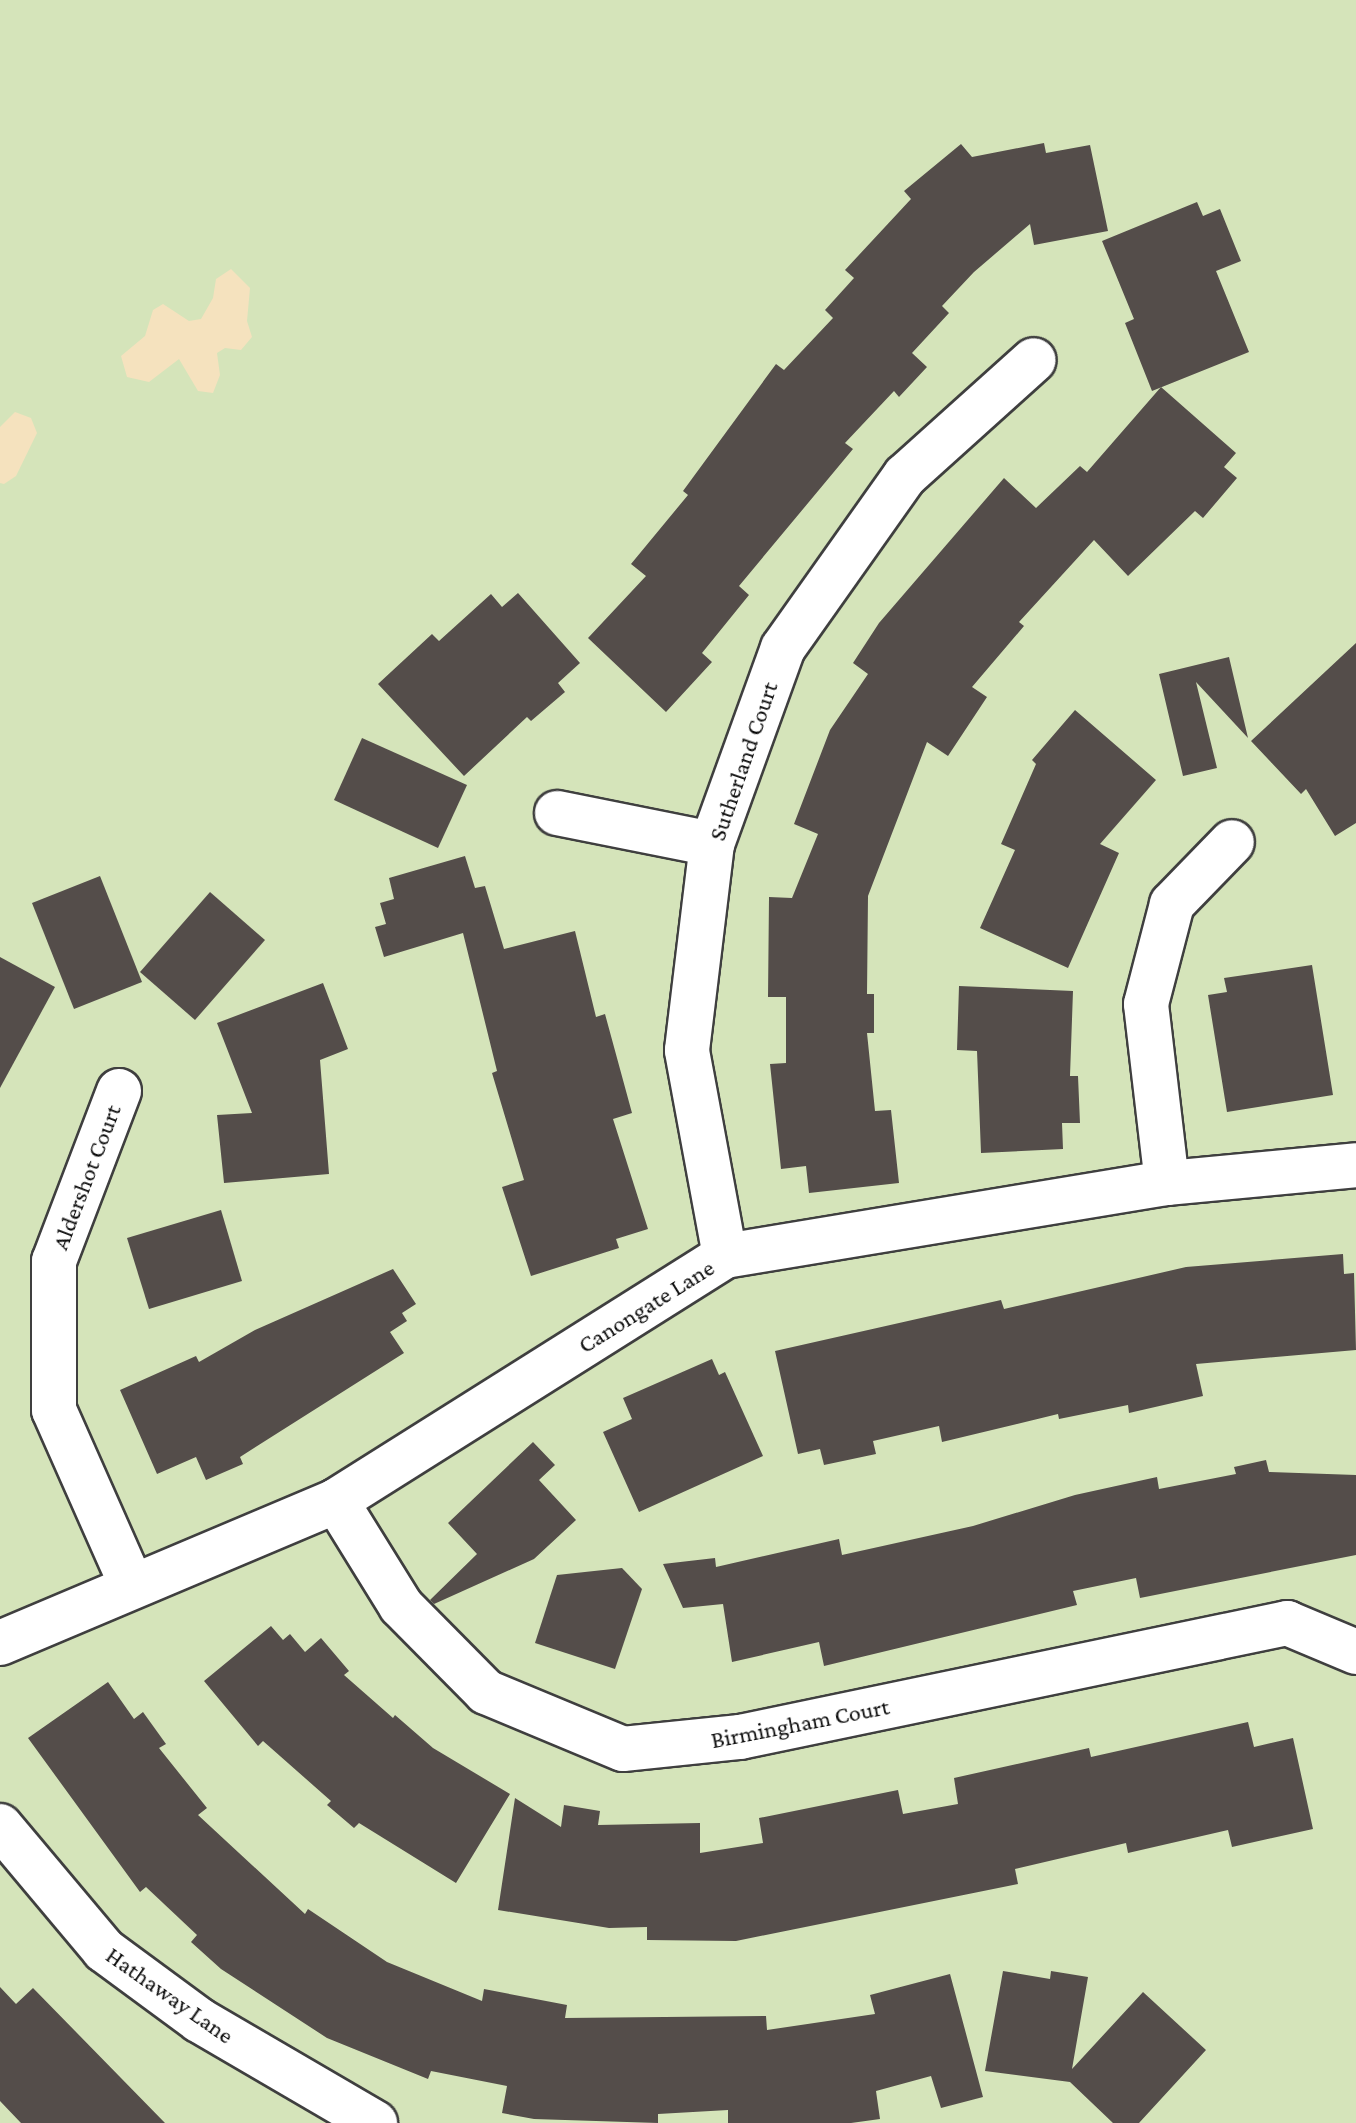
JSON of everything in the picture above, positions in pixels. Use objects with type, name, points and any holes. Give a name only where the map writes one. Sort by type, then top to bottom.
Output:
[{"type":"street","name":"Sutherland Court","points":[[725,1256],[687,1050],[712,844],[783,648],[905,476],[1034,360]]},
{"type":"street","points":[[557,813],[712,844]]},
{"type":"street","points":[[1167,1183],[1146,1004],[1172,904],[1232,842]]},
{"type":"street","name":"Aldershot Court","points":[[119,1091],[54,1261],[54,1410],[131,1584]]},
{"type":"street","name":"Canongate Lane","points":[[0,1643],[131,1584],[336,1501],[725,1256],[1167,1183],[1356,1165]]},
{"type":"street","name":"Birmingham Court","points":[[336,1501],[401,1606],[486,1692],[623,1749],[740,1737],[1287,1623],[1356,1652]]},
{"type":"street","name":"Hathaway Lane","points":[[0,1826],[104,1950],[199,2020],[375,2123]]},
{"type":"green space","points":[[0,0],[1356,0],[1356,2123],[0,2123]]},
{"type":"sand","points":[[231,269],[250,288],[247,321],[252,337],[241,350],[225,348],[217,353],[220,375],[213,393],[198,391],[179,359],[149,382],[127,377],[121,356],[145,336],[153,310],[163,304],[189,321],[201,319],[213,298],[216,279]]},
{"type":"sand","points":[[15,412],[31,418],[37,433],[16,476],[4,484],[0,483],[0,427]]},
{"type":"building","points":[[1044,143],[1046,153],[1090,145],[1108,231],[1034,245],[1030,224],[974,272],[942,306],[949,313],[912,353],[927,367],[899,397],[894,391],[845,443],[853,449],[739,586],[749,595],[702,653],[712,662],[666,712],[588,638],[646,576],[631,564],[688,495],[683,491],[776,364],[784,370],[833,318],[825,310],[854,278],[845,270],[911,199],[904,191],[961,144],[972,157]]},
{"type":"building","points":[[1197,202],[1203,216],[1220,209],[1241,261],[1216,271],[1249,352],[1152,391],[1125,323],[1134,319],[1102,241]]},
{"type":"building","points":[[1161,387],[1236,453],[1224,467],[1237,478],[1203,518],[1195,511],[1128,576],[1094,540],[1019,622],[1024,626],[972,687],[987,697],[948,756],[927,742],[868,896],[867,994],[874,994],[874,1033],[867,1033],[875,1111],[891,1110],[899,1183],[809,1193],[806,1166],[781,1169],[770,1064],[786,1063],[786,997],[768,997],[769,897],[792,898],[818,834],[794,824],[830,730],[868,674],[853,663],[879,623],[1004,478],[1036,508],[1080,466],[1087,472]]},
{"type":"building","points":[[518,593],[580,663],[558,683],[565,692],[531,721],[527,717],[464,776],[378,684],[432,634],[439,641],[491,594],[502,607]]},
{"type":"building","points":[[1356,643],[1356,823],[1335,836],[1306,789],[1301,794],[1251,741]]},
{"type":"building","points":[[1229,657],[1248,738],[1196,682],[1217,768],[1183,776],[1159,674]]},
{"type":"building","points":[[1075,710],[1156,780],[1100,844],[1119,853],[1068,968],[980,928],[1015,850],[1001,844],[1036,764],[1032,760]]},
{"type":"building","points":[[362,738],[467,785],[438,848],[334,800]]},
{"type":"building","points":[[465,856],[475,888],[485,886],[504,949],[575,931],[596,1017],[605,1014],[632,1113],[613,1119],[648,1229],[616,1239],[619,1248],[531,1276],[502,1187],[524,1180],[492,1073],[497,1071],[463,933],[384,957],[375,927],[386,924],[380,903],[394,899],[389,878]]},
{"type":"building","points":[[100,876],[142,982],[74,1009],[32,903]]},
{"type":"building","points":[[210,892],[265,940],[195,1020],[140,972]]},
{"type":"building","points":[[0,957],[55,987],[0,1088]]},
{"type":"building","points":[[1312,965],[1333,1095],[1227,1112],[1208,995],[1227,992],[1224,978]]},
{"type":"building","points":[[323,983],[348,1049],[320,1060],[329,1174],[224,1183],[217,1115],[252,1113],[217,1023]]},
{"type":"building","points":[[959,986],[1073,991],[1070,1076],[1078,1076],[1080,1123],[1062,1123],[1063,1149],[981,1153],[977,1051],[957,1050]]},
{"type":"building","points":[[221,1210],[242,1281],[149,1309],[127,1238]]},
{"type":"building","points":[[1343,1254],[1344,1274],[1354,1273],[1356,1350],[1196,1364],[1203,1396],[1129,1413],[1128,1405],[1059,1419],[1058,1414],[942,1442],[939,1426],[873,1441],[876,1454],[824,1465],[820,1449],[798,1454],[775,1351],[1001,1300],[1004,1309],[1186,1267]]},
{"type":"building","points":[[393,1269],[416,1304],[402,1313],[407,1321],[390,1332],[404,1353],[240,1457],[243,1464],[206,1480],[196,1457],[157,1474],[120,1390],[196,1356],[199,1362],[255,1330]]},
{"type":"building","points":[[712,1359],[719,1375],[725,1372],[763,1456],[639,1512],[603,1432],[632,1419],[623,1398]]},
{"type":"building","points":[[533,1442],[555,1465],[539,1480],[576,1520],[534,1559],[434,1604],[430,1600],[477,1554],[448,1523]]},
{"type":"building","points":[[1266,1460],[1269,1472],[1356,1475],[1356,1555],[1140,1598],[1136,1578],[1073,1591],[1077,1605],[824,1666],[819,1642],[732,1662],[723,1604],[683,1608],[663,1564],[715,1558],[716,1567],[839,1539],[842,1555],[973,1526],[1075,1495],[1157,1477],[1159,1489],[1236,1474],[1234,1467]]},
{"type":"building","points":[[622,1568],[642,1589],[615,1669],[535,1643],[557,1575]]},
{"type":"building","points":[[271,1626],[283,1640],[290,1634],[305,1652],[321,1638],[349,1671],[344,1675],[393,1718],[395,1715],[433,1748],[510,1794],[456,1883],[359,1823],[354,1828],[327,1805],[331,1801],[263,1741],[258,1746],[204,1681]]},
{"type":"building","points":[[108,1682],[134,1719],[143,1712],[166,1744],[159,1748],[207,1808],[198,1815],[305,1914],[308,1909],[387,1962],[482,2001],[484,1989],[567,2005],[565,2018],[766,2016],[767,2030],[875,2014],[870,1995],[950,1974],[983,2097],[941,2108],[931,2076],[876,2091],[880,2119],[851,2123],[728,2123],[728,2110],[658,2114],[658,2123],[534,2119],[502,2113],[507,2086],[431,2071],[428,2079],[327,2038],[221,1969],[191,1942],[197,1935],[146,1887],[140,1892],[28,1738]]},
{"type":"building","points":[[1248,1722],[1254,1747],[1293,1738],[1313,1829],[1232,1847],[1228,1830],[1128,1853],[1126,1843],[1015,1869],[1018,1884],[736,1941],[647,1940],[647,1927],[609,1928],[498,1910],[515,1798],[561,1827],[564,1805],[600,1811],[598,1825],[700,1823],[700,1853],[763,1843],[759,1818],[898,1790],[903,1814],[958,1804],[954,1778],[1089,1748],[1091,1757]]},
{"type":"building","points":[[1003,1971],[1050,1979],[1051,1971],[1088,1977],[1072,2069],[1143,1992],[1206,2050],[1139,2123],[1113,2123],[1070,2082],[985,2071]]},
{"type":"building","points":[[0,1987],[16,2004],[33,1988],[165,2123],[21,2123],[0,2101]]}]
